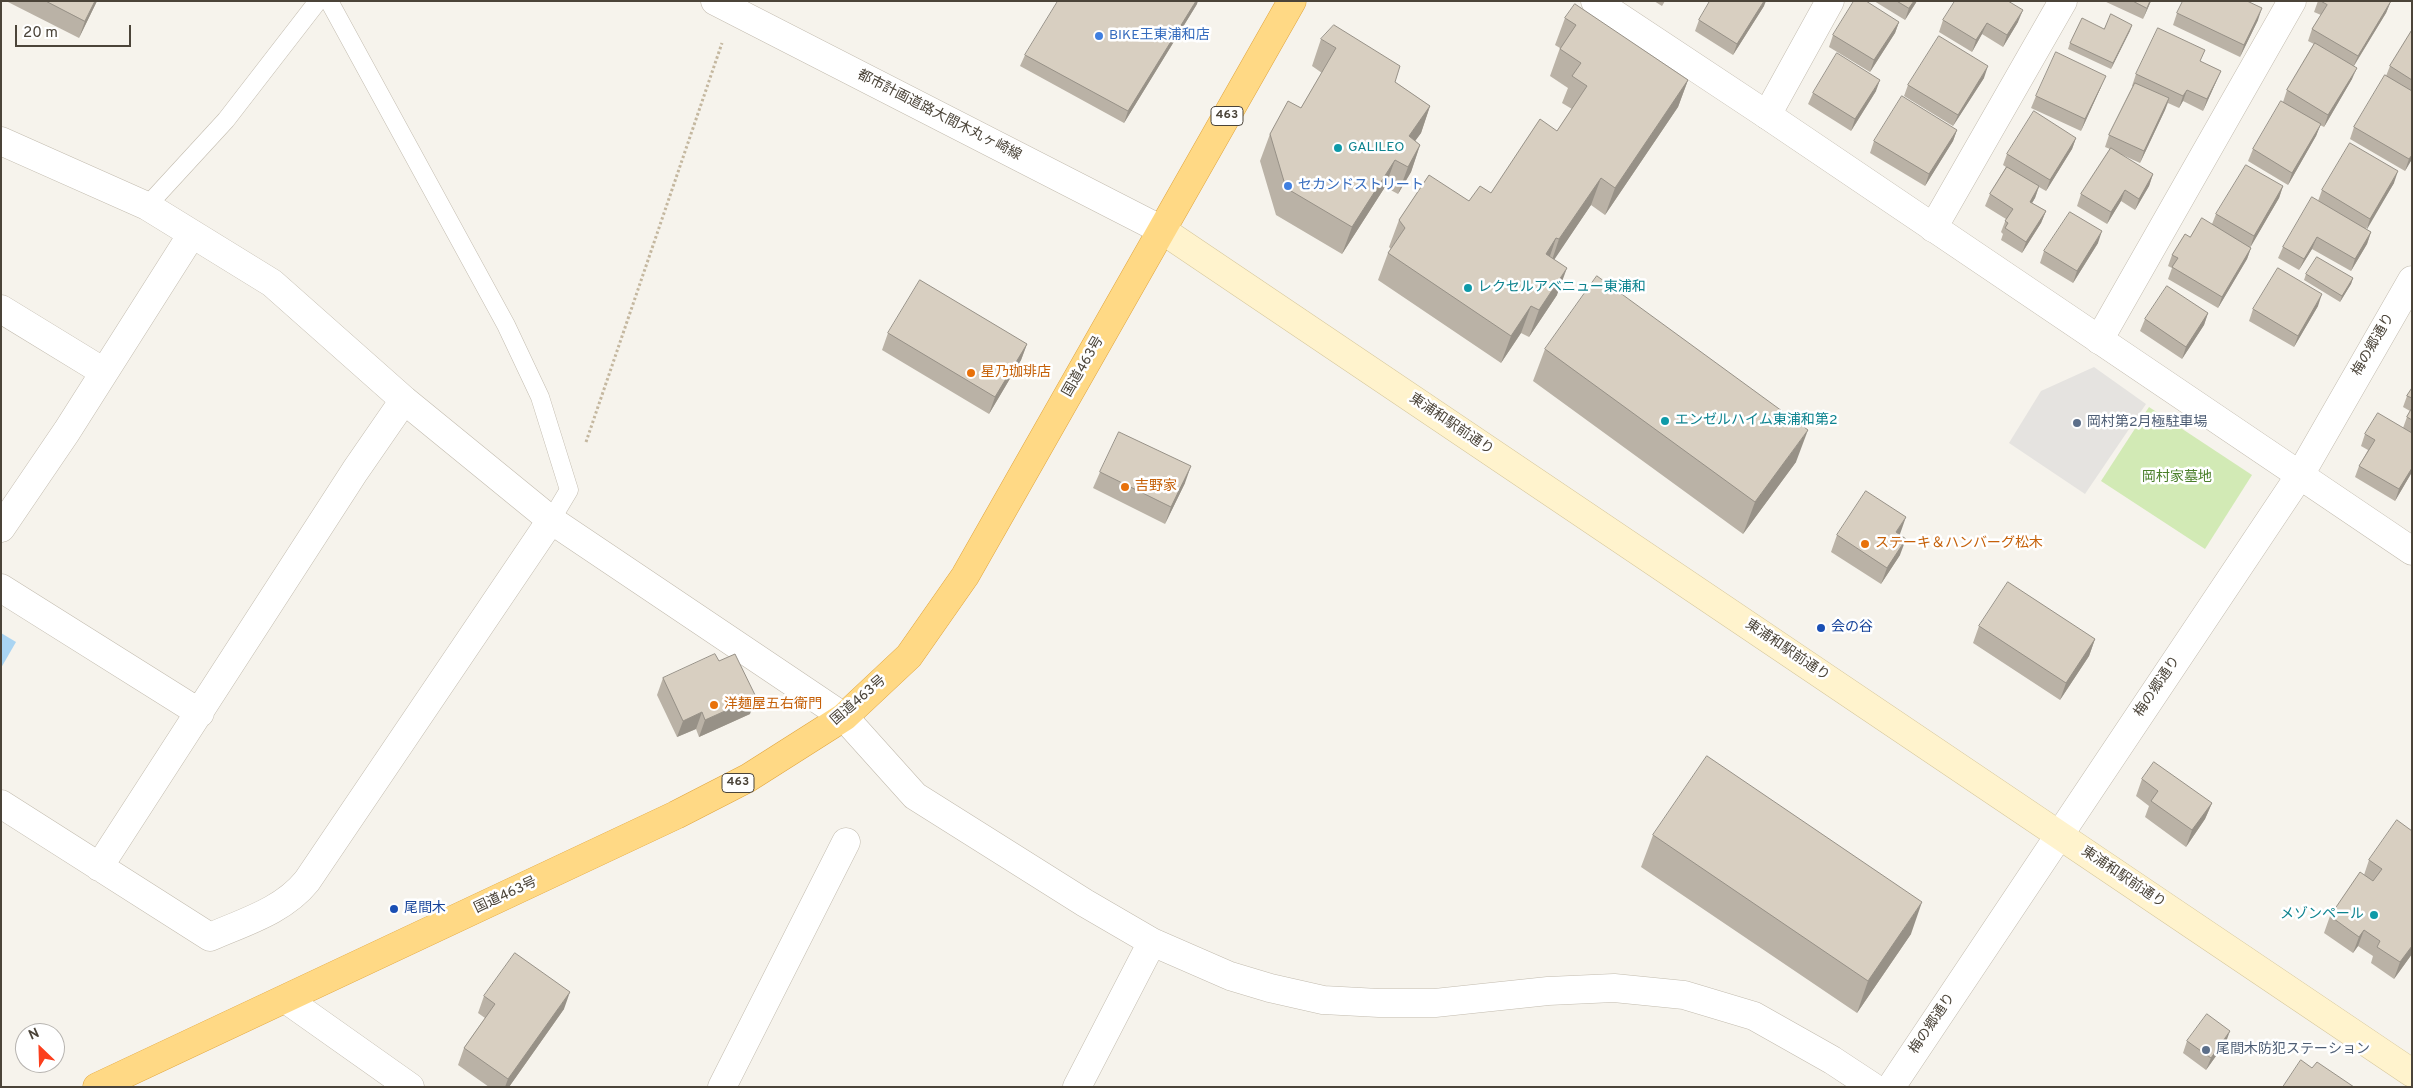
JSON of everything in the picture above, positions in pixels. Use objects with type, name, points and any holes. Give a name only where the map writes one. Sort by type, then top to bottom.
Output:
[{"type":"highway","name":"国道463号","points":[[98,1087],[676,815],[748,778],[844,717],[909,656],[965,576],[1292,1]]},
{"type":"main road","name":"東浦和駅前通り","points":[[1162,230],[2412,1073]]},
{"type":"street","points":[[1595,1],[2412,551]]},
{"type":"street","points":[[1767,115],[1830,1]]},
{"type":"street","points":[[1932,228],[2063,1]]},
{"type":"street","points":[[2099,340],[2292,1]]},
{"type":"street","name":"都市計画道路大間木丸ヶ崎線","points":[[728,4],[1162,230]]},
{"type":"street","points":[[1,141],[147,206],[272,283],[404,400],[551,520],[844,717],[915,796],[1085,903],[1152,942],[1230,976],[1270,988],[1323,1000],[1379,1004],[1435,1003],[1548,991],[1614,988],[1684,995],[1754,1016],[1832,1060],[1873,1087]]},
{"type":"street","points":[[1,528],[192,234]]},
{"type":"street","name":"梅の郷通り","points":[[1891,1087],[2300,475],[2412,280]]},
{"type":"street","points":[[1,309],[104,372]]},
{"type":"street","points":[[99,867],[355,471],[404,400]]},
{"type":"street","points":[[1,804],[210,937],[281,906],[296,894],[551,520]]},
{"type":"street","points":[[1,588],[200,712]]},
{"type":"street","points":[[722,1087],[846,842]]},
{"type":"street","points":[[1077,1087],[1152,942]]},
{"type":"street","points":[[286,1000],[410,1087]]},
{"type":"lane","points":[[147,206],[226,120],[318,1]]},
{"type":"lane","points":[[328,1],[506,325],[540,397],[569,490],[551,520]]},
{"type":"path","points":[[569,490],[728,4]]},
{"type":"green space","name":"岡村家墓地","points":[[2149,407],[2252,475],[2205,549],[2101,481]]},
{"type":"shaded area","name":"岡村第2月極駐車場","points":[[2094,367],[2146,404],[2085,494],[2009,443],[2041,391]]},
{"type":"water","points":[[1,633],[16,642],[1,668]]},
{"type":"building","points":[[46,1],[95,1],[85,21]]},
{"type":"building","points":[[1058,1],[1196,1],[1128,111],[1025,55]]},
{"type":"building","points":[[1710,1],[1764,1],[1737,44],[1699,20]]},
{"type":"building","points":[[1854,1],[1866,1],[1899,22],[1874,60],[1833,35]]},
{"type":"building","points":[[1897,1],[1914,1],[1909,8]]},
{"type":"building","points":[[1955,1],[2008,1],[2023,10],[2007,35],[1987,23],[1976,40],[1943,20]]},
{"type":"building","points":[[2133,1],[2150,1],[2147,8]]},
{"type":"building","points":[[2183,1],[2247,1],[2262,8],[2244,45],[2177,13]]},
{"type":"building","points":[[2321,1],[2391,1],[2358,56],[2312,29],[2327,5]]},
{"type":"building","points":[[1575,4],[1688,80],[1615,188],[1601,178],[1559,239],[1556,238],[1546,254],[1567,268],[1539,310],[1531,306],[1511,336],[1388,253],[1405,228],[1399,220],[1429,175],[1469,201],[1480,186],[1491,193],[1540,119],[1557,131],[1587,86],[1572,76],[1581,63],[1560,49],[1576,25],[1565,18]]},
{"type":"building","points":[[2111,14],[2132,25],[2113,63],[2070,43],[2082,18],[2104,29]]},
{"type":"building","name":"GALILEO","points":[[1334,25],[1400,66],[1395,82],[1430,106],[1409,136],[1420,145],[1408,167],[1395,160],[1352,227],[1286,188],[1270,134],[1288,101],[1301,108],[1336,48],[1321,39]]},
{"type":"building","points":[[2158,28],[2205,50],[2200,61],[2221,71],[2207,99],[2187,90],[2183,96],[2136,74]]},
{"type":"building","points":[[2412,30],[2412,80],[2390,66]]},
{"type":"building","points":[[1939,36],[1988,66],[1958,115],[1908,85]]},
{"type":"building","points":[[2315,43],[2357,68],[2328,115],[2287,90]]},
{"type":"building","points":[[2056,52],[2106,76],[2085,119],[2036,96]]},
{"type":"building","points":[[1837,53],[1880,80],[1855,119],[1813,93]]},
{"type":"building","points":[[2385,75],[2412,91],[2412,155],[2409,159],[2354,127]]},
{"type":"building","points":[[2135,83],[2169,98],[2144,151],[2109,135]]},
{"type":"building","points":[[1902,96],[1957,130],[1929,174],[1874,141]]},
{"type":"building","points":[[2281,101],[2321,124],[2292,173],[2253,149]]},
{"type":"building","points":[[2034,111],[2076,138],[2050,180],[2007,154]]},
{"type":"building","points":[[2350,143],[2398,171],[2370,219],[2322,190]]},
{"type":"building","points":[[2111,148],[2153,174],[2139,199],[2125,190],[2111,212],[2081,194]]},
{"type":"building","points":[[2246,165],[2283,186],[2254,236],[2216,214]]},
{"type":"building","points":[[2007,167],[2039,186],[2030,202],[2046,211],[2026,242],[2005,228],[2008,223],[2005,221],[2013,209],[1990,194]]},
{"type":"building","points":[[2312,197],[2371,232],[2355,259],[2317,237],[2304,259],[2283,247]]},
{"type":"building","points":[[2070,212],[2102,231],[2077,271],[2044,251]]},
{"type":"building","points":[[2202,218],[2251,248],[2222,297],[2172,267],[2178,258],[2172,255],[2185,234],[2190,237]]},
{"type":"building","points":[[2317,257],[2353,278],[2342,296],[2306,274]]},
{"type":"building","points":[[2278,268],[2322,294],[2298,336],[2253,309]]},
{"type":"building","name":"エンゼルハイム東浦和第2","points":[[1597,276],[1808,430],[1755,502],[1545,349]]},
{"type":"building","points":[[920,280],[1027,344],[995,397],[888,333]]},
{"type":"building","points":[[2167,286],[2208,313],[2186,347],[2145,319]]},
{"type":"building","points":[[2412,388],[2412,398],[2407,396]]},
{"type":"building","points":[[2412,408],[2412,420],[2407,417]]},
{"type":"building","points":[[2378,413],[2412,433],[2412,468],[2399,489],[2359,466],[2375,440],[2365,434]]},
{"type":"building","points":[[1119,432],[1191,466],[1171,507],[1100,472]]},
{"type":"building","points":[[1866,491],[1906,517],[1896,532],[1906,539],[1887,568],[1837,535]]},
{"type":"building","points":[[2008,582],[2095,639],[2066,683],[1979,626]]},
{"type":"building","points":[[715,654],[719,661],[735,654],[756,697],[705,720],[702,712],[683,721],[663,678]]},
{"type":"building","points":[[1707,756],[1922,902],[1868,981],[1653,835]]},
{"type":"building","points":[[2154,762],[2212,803],[2192,830],[2151,801],[2158,791],[2142,779]]},
{"type":"building","name":"メゾンペール","points":[[2397,820],[2412,831],[2412,946],[2400,962],[2377,947],[2380,941],[2364,930],[2359,937],[2330,916],[2360,872],[2373,881],[2382,869],[2369,860]]},
{"type":"building","points":[[515,953],[570,992],[508,1079],[464,1048],[495,1004],[484,996]]},
{"type":"building","points":[[2207,1014],[2230,1031],[2211,1058],[2187,1041]]},
{"type":"building","points":[[2301,1060],[2312,1068],[2317,1062],[2354,1087],[2283,1087]]},
{"type":"place","name":"BIKE王東浦和店","points":[[1099,36]]},
{"type":"place","name":"GALILEO","points":[[1338,148]]},
{"type":"place","name":"セカンドストリート","points":[[1288,186]]},
{"type":"place","name":"レクセルアベニュー東浦和","points":[[1468,288]]},
{"type":"place","name":"星乃珈琲店","points":[[971,373]]},
{"type":"place","name":"エンゼルハイム東浦和第2","points":[[1665,421]]},
{"type":"place","name":"岡村第2月極駐車場","points":[[2077,423]]},
{"type":"place","name":"吉野家","points":[[1125,487]]},
{"type":"place","name":"ステーキ＆ハンバーグ松木","points":[[1865,544]]},
{"type":"place","name":"会の谷","points":[[1821,628]]},
{"type":"place","name":"洋麺屋五右衛門","points":[[714,705]]},
{"type":"place","name":"尾間木","points":[[394,909]]},
{"type":"place","name":"メゾンペール","points":[[2374,915]]},
{"type":"place","name":"尾間木防犯ステーション","points":[[2206,1050]]}]
